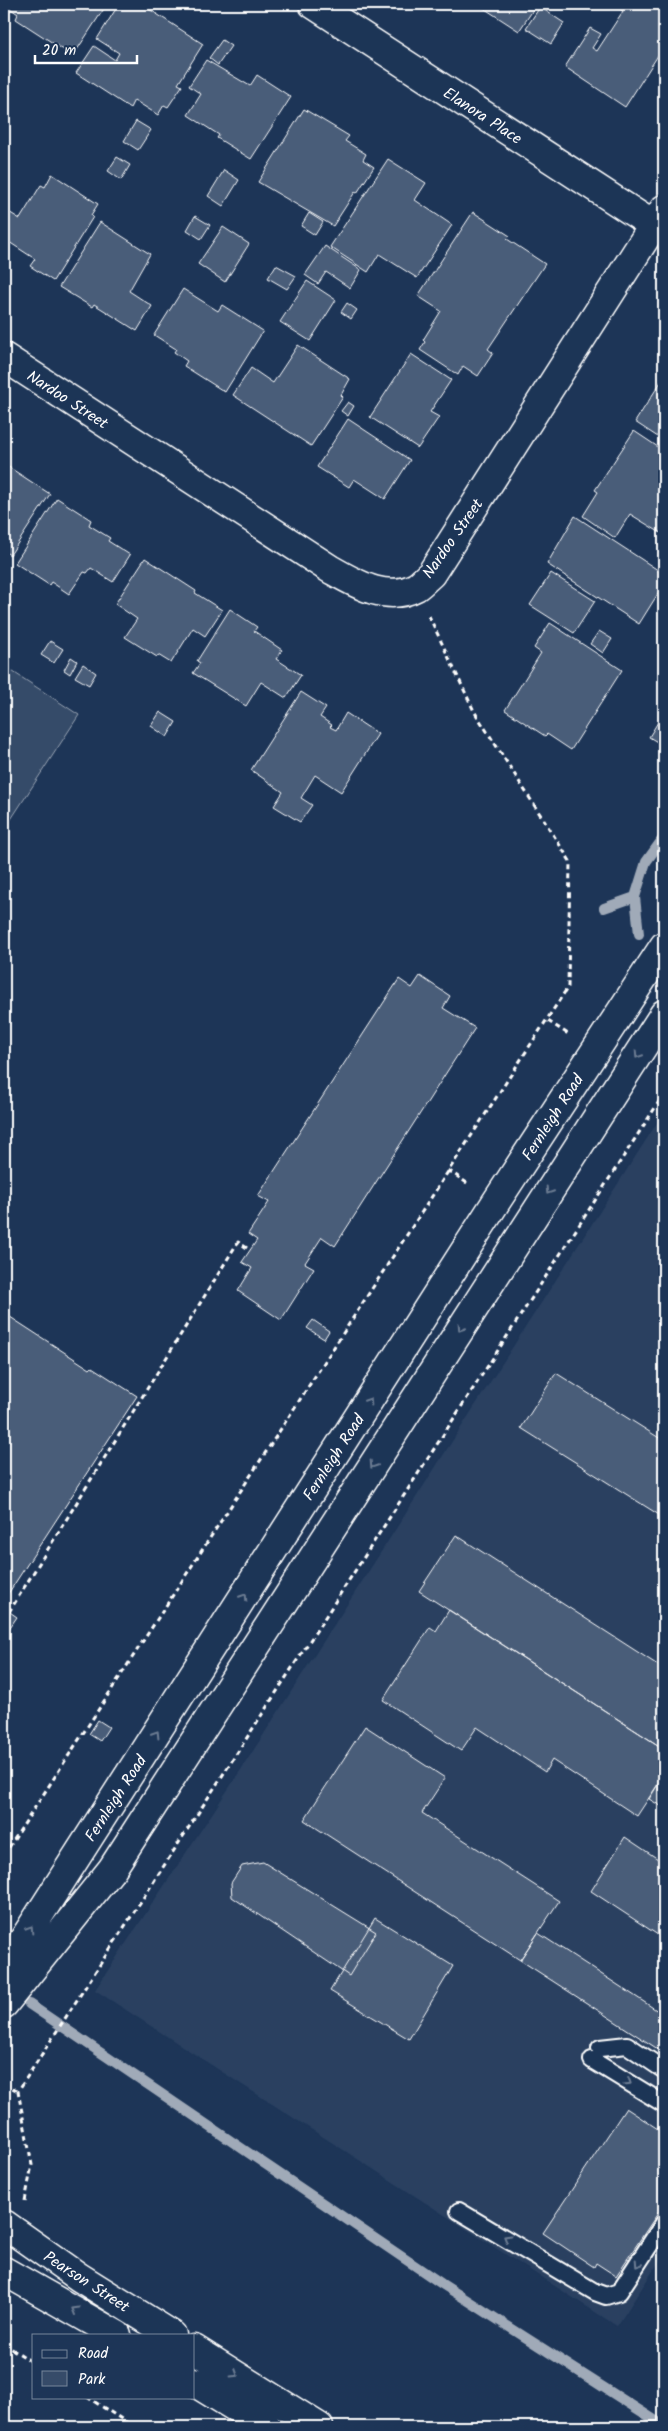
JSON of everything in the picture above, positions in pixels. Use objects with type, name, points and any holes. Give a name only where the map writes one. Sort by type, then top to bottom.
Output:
[{"type":"street","name":"Elanora Place","points":[[313,4],[659,217]]},
{"type":"street","name":"Nardoo Street","points":[[4,357],[330,569],[376,591],[397,592],[416,587],[431,574],[446,553],[659,217]]},
{"type":"street","name":"Fernleigh Road","points":[[4,1970],[502,1194],[664,946]]},
{"type":"street","points":[[4,2004],[112,1869],[664,1014]]},
{"type":"street","name":"Pearson Street","points":[[4,2224],[79,2277],[170,2334]]},
{"type":"street","name":"Pearson Street","points":[[4,2271],[115,2334]]},
{"type":"street","points":[[195,2349],[319,2427]]},
{"type":"street","points":[[195,2383],[267,2427]]},
{"type":"lane","points":[[664,2070],[627,2045],[596,2054],[664,2104]]},
{"type":"lane","points":[[459,2211],[595,2292],[606,2296],[620,2292],[664,2223]]},
{"type":"path","points":[[4,1855],[328,1353],[568,987],[570,861],[474,711],[416,587]]},
{"type":"path","points":[[24,2206],[32,2164],[18,2091],[664,1094]]},
{"type":"path","points":[[10,1612],[238,1242],[250,1250]]},
{"type":"path","points":[[4,2084],[18,2091]]},
{"type":"path","points":[[4,2344],[32,2362]]},
{"type":"path","points":[[89,2398],[134,2427]]},
{"type":"shaded area","points":[[664,1112],[664,2254],[617,2326],[95,1990],[235,1779]]},
{"type":"green space","points":[[4,666],[79,715],[4,830]]},
{"type":"building","points":[[4,4],[107,4],[73,56],[16,19],[18,14]]},
{"type":"building","points":[[119,4],[146,4],[151,7],[149,9],[203,44],[178,84],[182,86],[168,107],[164,105],[158,115],[134,100],[130,108],[76,73],[94,46],[115,60],[119,53],[97,39]]},
{"type":"building","points":[[484,4],[537,4],[519,31],[482,7]]},
{"type":"building","points":[[540,4],[553,4],[549,10]]},
{"type":"building","points":[[612,4],[664,4],[664,46],[625,107],[565,67],[590,28],[601,34],[592,48],[597,51],[623,11]]},
{"type":"building","points":[[540,7],[564,23],[551,44],[526,28]]},
{"type":"building","points":[[222,40],[231,46],[218,65],[209,58]]},
{"type":"building","points":[[206,60],[250,86],[257,75],[291,97],[251,159],[217,138],[219,135],[188,115],[201,94],[189,86]]},
{"type":"building","points":[[304,109],[349,136],[345,141],[366,154],[363,160],[374,167],[333,226],[258,182]]},
{"type":"building","points":[[136,121],[151,130],[138,150],[124,141]]},
{"type":"building","points":[[117,157],[130,165],[121,180],[108,171]]},
{"type":"building","points":[[388,159],[426,183],[415,200],[452,225],[417,278],[379,254],[368,272],[330,247]]},
{"type":"building","points":[[224,170],[239,180],[223,206],[208,196]]},
{"type":"building","points":[[52,174],[98,204],[91,215],[93,217],[53,281],[30,266],[35,259],[9,242],[7,246],[4,244],[4,209],[20,219],[41,185],[45,187]]},
{"type":"building","points":[[473,212],[510,236],[507,239],[545,264],[488,349],[493,353],[478,376],[463,366],[458,375],[420,350],[425,342],[423,340],[441,311],[418,296]]},
{"type":"building","points":[[309,213],[323,222],[315,235],[301,226]]},
{"type":"building","points":[[195,216],[210,225],[201,239],[187,230]]},
{"type":"building","points":[[100,222],[150,254],[129,291],[152,306],[137,331],[94,304],[92,307],[59,287]]},
{"type":"building","points":[[223,227],[249,244],[225,282],[198,264]]},
{"type":"building","points":[[325,246],[361,270],[350,288],[326,272],[318,284],[305,275]]},
{"type":"building","points":[[276,265],[296,276],[287,289],[268,278]]},
{"type":"building","points":[[307,281],[336,300],[310,341],[280,322]]},
{"type":"building","points":[[183,289],[218,311],[222,305],[263,331],[225,392],[184,366],[187,361],[174,352],[176,349],[154,335]]},
{"type":"building","points":[[347,303],[357,310],[351,319],[341,312]]},
{"type":"building","points":[[298,345],[350,379],[341,395],[343,397],[311,446],[233,395],[251,368],[273,383]]},
{"type":"building","points":[[411,354],[451,380],[430,412],[439,417],[418,448],[370,417]]},
{"type":"building","points":[[664,377],[664,441],[635,422]]},
{"type":"building","points":[[348,402],[354,406],[348,416],[341,411]]},
{"type":"building","points":[[348,419],[410,460],[385,499],[354,479],[349,487],[317,467]]},
{"type":"building","points":[[634,431],[664,451],[664,535],[630,514],[615,538],[583,516],[598,492],[595,490]]},
{"type":"building","points":[[4,464],[50,494],[10,555],[4,551]]},
{"type":"building","points":[[57,498],[91,520],[89,525],[110,538],[108,541],[130,555],[113,582],[91,568],[87,573],[84,572],[69,594],[51,582],[49,585],[15,563]]},
{"type":"building","points":[[575,516],[664,574],[664,584],[639,624],[547,564]]},
{"type":"building","points":[[145,558],[222,610],[205,636],[193,628],[171,663],[158,655],[157,657],[125,637],[137,619],[115,604]]},
{"type":"building","points":[[551,573],[595,601],[574,633],[530,605]]},
{"type":"building","points":[[230,609],[257,627],[254,631],[282,650],[276,659],[301,675],[286,698],[261,682],[246,706],[193,673],[200,663],[197,661]]},
{"type":"building","points":[[550,623],[622,670],[571,750],[547,734],[545,736],[505,710],[541,653],[534,648]]},
{"type":"building","points":[[599,631],[612,639],[603,653],[590,644]]},
{"type":"building","points":[[50,641],[63,649],[54,663],[41,655]]},
{"type":"building","points":[[71,657],[77,661],[70,674],[64,670]]},
{"type":"building","points":[[83,664],[96,673],[89,685],[75,677]]},
{"type":"building","points":[[301,692],[326,708],[320,717],[332,725],[330,727],[336,730],[346,713],[378,734],[341,792],[315,775],[301,798],[312,805],[300,822],[274,806],[283,792],[251,770]]},
{"type":"building","points":[[160,712],[176,722],[167,737],[151,726]]},
{"type":"building","points":[[658,722],[664,726],[664,735],[659,743],[649,737]]},
{"type":"building","points":[[420,976],[450,996],[443,1008],[475,1028],[335,1246],[322,1237],[305,1263],[314,1268],[281,1320],[238,1291],[252,1268],[242,1262],[257,1240],[248,1234],[269,1202],[258,1196],[399,979],[412,988]]},
{"type":"building","points":[[4,1313],[90,1369],[92,1367],[137,1396],[4,1600]]},
{"type":"building","points":[[313,1320],[329,1331],[324,1339],[307,1328]]},
{"type":"building","points":[[556,1373],[664,1441],[664,1518],[521,1428]]},
{"type":"building","points":[[456,1535],[664,1669],[664,1749],[419,1591]]},
{"type":"building","points":[[4,1608],[17,1617],[4,1636]]},
{"type":"building","points":[[449,1610],[664,1749],[664,1775],[637,1816],[552,1760],[545,1772],[477,1727],[461,1751],[383,1700],[430,1627],[436,1631]]},
{"type":"building","points":[[98,1720],[109,1727],[100,1741],[89,1734]]},
{"type":"building","points":[[365,1726],[445,1778],[422,1813],[559,1901],[520,1960],[304,1820]]},
{"type":"building","points":[[664,1775],[664,1808],[649,1799]]},
{"type":"building","points":[[625,1837],[664,1863],[664,1939],[591,1891]]},
{"type":"building","points":[[263,1862],[376,1932],[349,1976],[232,1897],[231,1883],[242,1866]]},
{"type":"building","points":[[375,1918],[453,1966],[409,2039],[330,1991]]},
{"type":"building","points":[[538,1933],[664,2015],[664,2053],[520,1960]]},
{"type":"building","points":[[626,2108],[664,2133],[664,2204],[616,2276],[596,2263],[594,2267],[543,2233]]},
{"type":"waterway","points":[[635,897],[646,862],[664,837]]},
{"type":"waterway","points":[[604,908],[635,897],[639,934]]},
{"type":"waterway","points":[[29,2004],[442,2284],[664,2426]]}]
